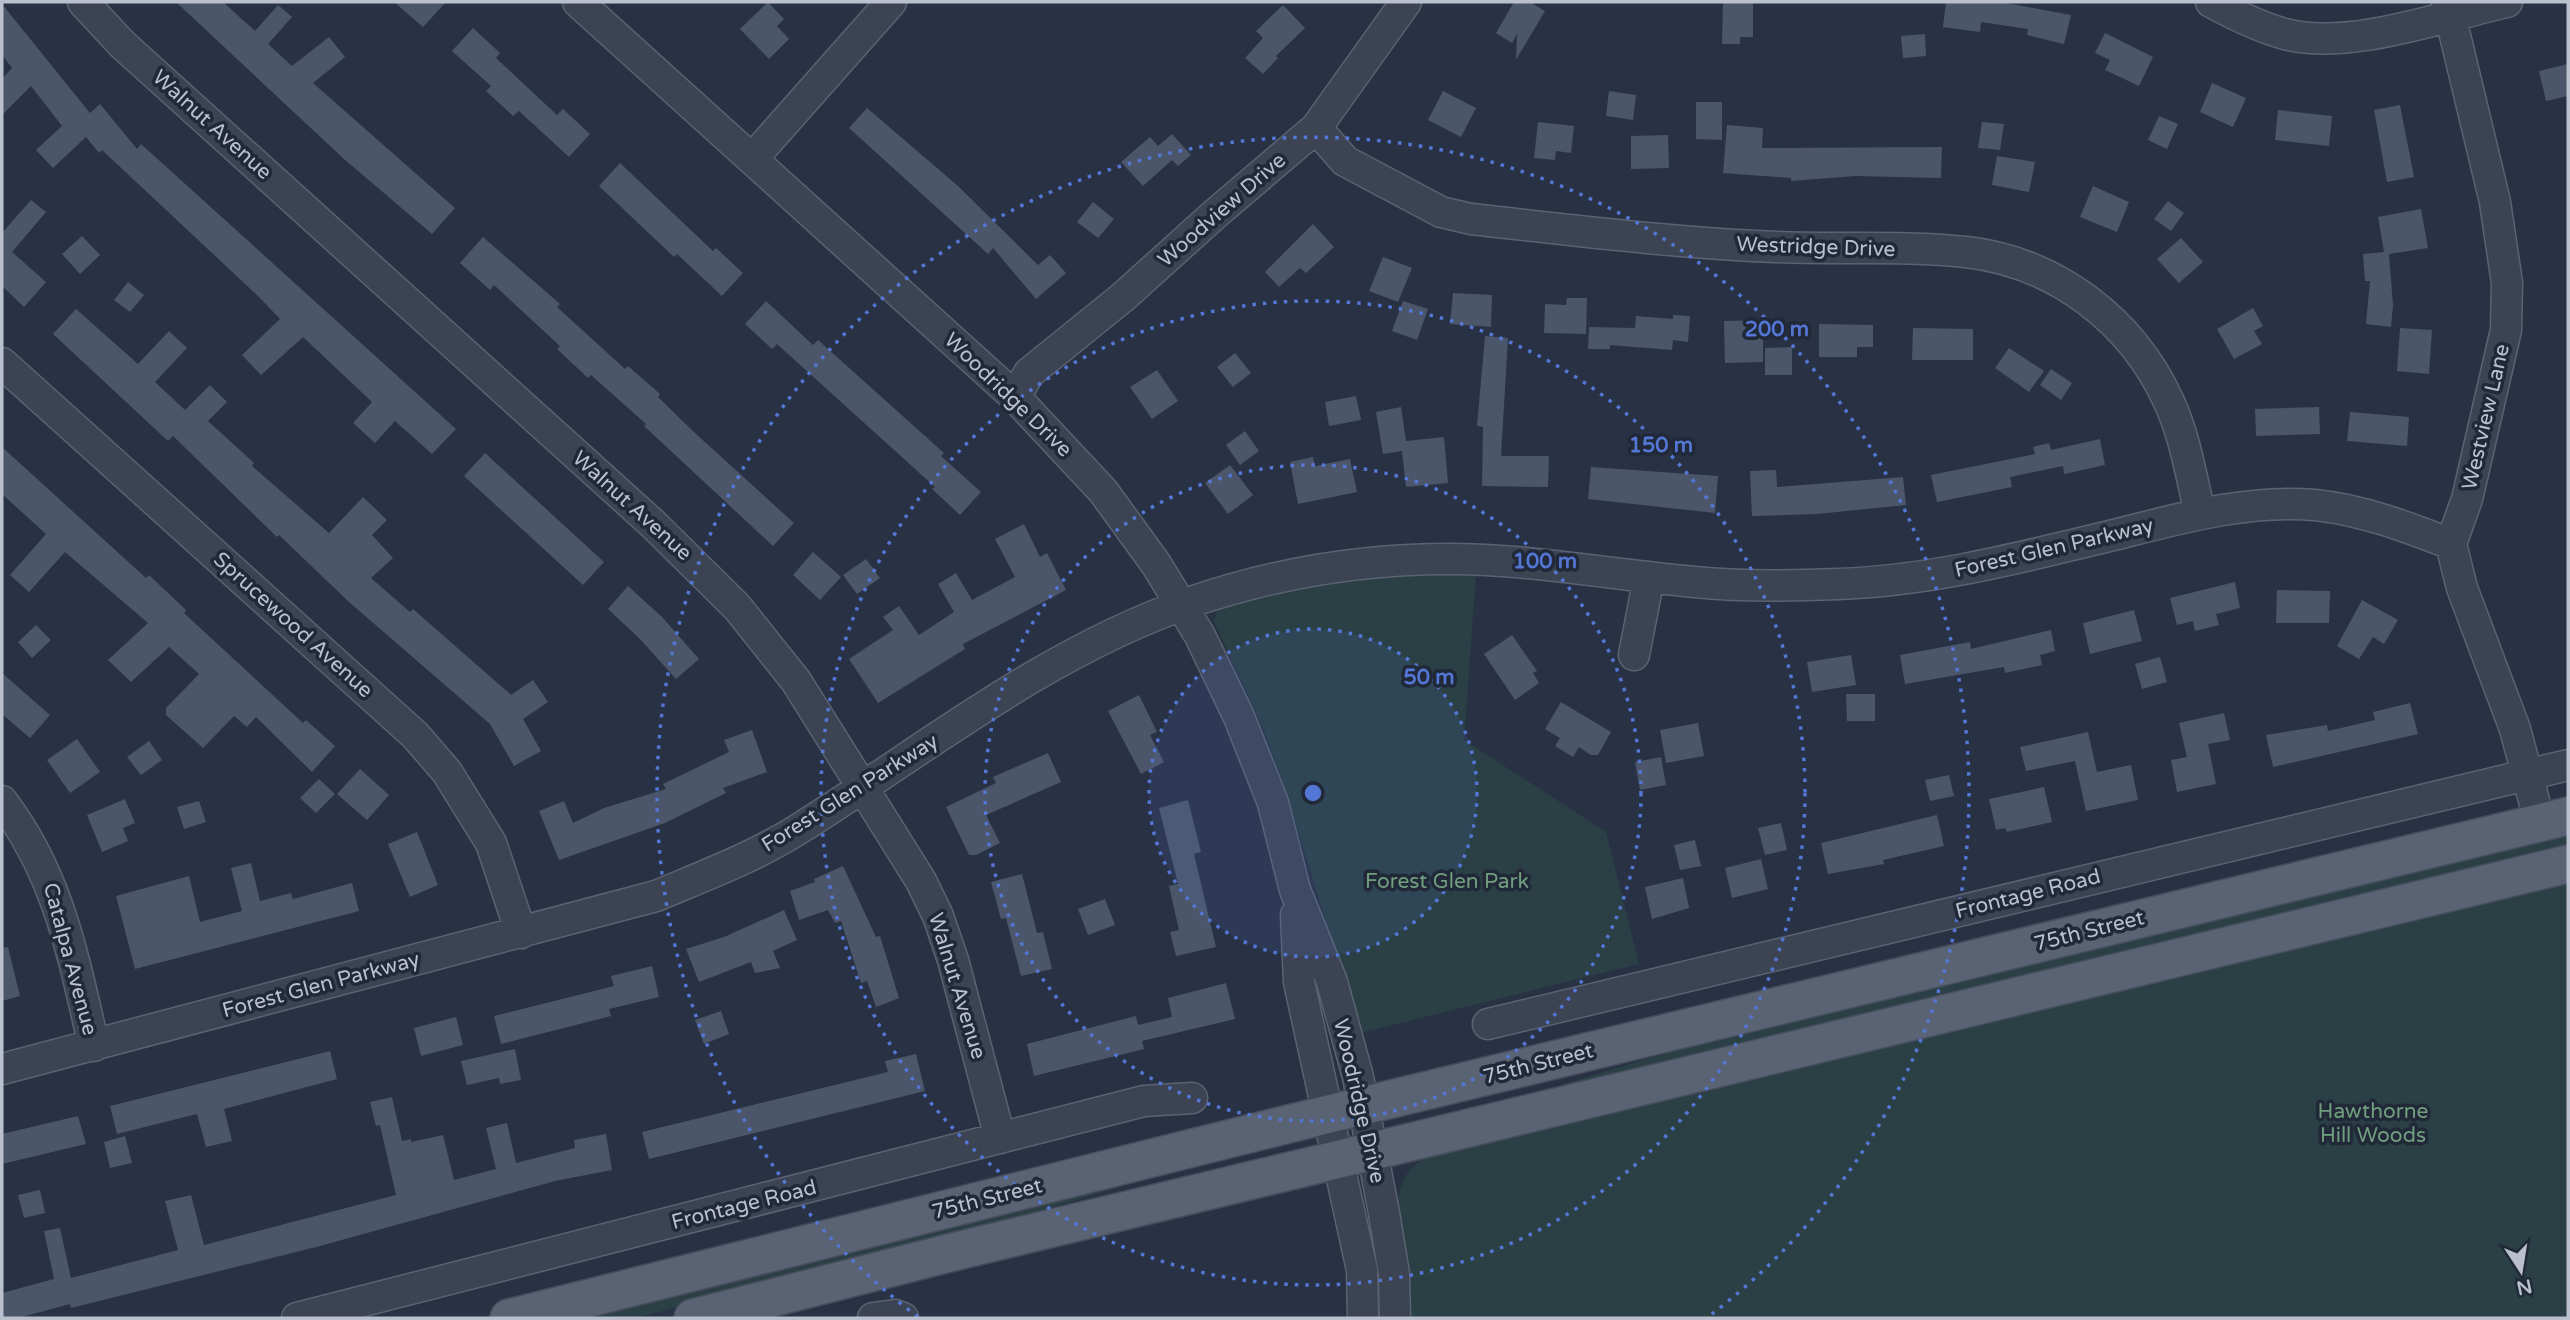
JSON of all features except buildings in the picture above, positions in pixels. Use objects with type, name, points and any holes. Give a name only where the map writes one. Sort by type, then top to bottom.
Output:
[{"type":"main road","name":"75th Street","points":[[509,1318],[1346,1110],[2554,819]]},
{"type":"main road","name":"75th Street","points":[[693,1318],[2568,864]]},
{"type":"street","name":"Walnut Avenue","points":[[83,2],[122,44],[699,567],[744,616],[796,681],[921,881],[938,916],[953,960],[1000,1138]]},
{"type":"street","name":"Woodridge Drive","points":[[578,2],[1015,397],[1102,491],[1136,535],[1181,606],[1221,677],[1262,772],[1296,890],[1332,982],[1346,1110],[1355,1156],[1394,1273],[1395,1318]]},
{"type":"street","points":[[752,159],[891,2]]},
{"type":"street","name":"Woodview Drive","points":[[1015,397],[1029,373],[1123,298],[1214,214],[1316,128],[1406,2]]},
{"type":"street","points":[[2211,2],[2261,27],[2314,39],[2357,36],[2449,8],[2507,2]]},
{"type":"street","name":"Westview Lane","points":[[2449,8],[2497,212],[2507,283],[2506,330],[2467,499],[2451,544]]},
{"type":"street","name":"Westridge Drive","points":[[1316,128],[1345,161],[1441,212],[1471,219],[1705,243],[1964,251],[2029,268],[2074,288],[2117,326],[2144,357],[2170,404],[2200,513]]},
{"type":"street","name":"Sprucewood Avenue","points":[[2,363],[415,735],[447,772],[491,843],[521,933]]},
{"type":"street","name":"Forest Glen Parkway","points":[[2,1069],[656,896],[715,872],[800,829],[861,787],[1057,664],[1181,606],[1281,576],[1396,561],[1495,561],[1699,583],[1774,585],[1893,580],[2007,560],[2200,513],[2288,504],[2315,505],[2373,516],[2451,544]]},
{"type":"street","points":[[2451,544],[2462,588],[2500,682],[2528,774],[2554,819]]},
{"type":"street","points":[[1634,655],[1649,577]]},
{"type":"street","name":"Frontage Road","points":[[1488,1024],[2568,765]]},
{"type":"street","name":"Catalpa Avenue","points":[[2,801],[31,843],[50,879],[63,917],[94,1045]]},
{"type":"street","name":"Frontage Road","points":[[297,1318],[1144,1101],[1192,1098]]},
{"type":"street","name":"Woodridge Drive","points":[[1355,1156],[1363,1318]]},
{"type":"street","points":[[873,1318],[895,1315],[904,1318]]},
{"type":"green space","name":"Forest Glen Park","points":[[1434,573],[1476,574],[1464,740],[1606,832],[1639,964],[1356,1034],[1337,958],[1284,786],[1262,726],[1214,622],[1217,612],[1227,604],[1330,584]]},
{"type":"green space","points":[[2568,830],[2568,850],[1566,1091],[1564,1084],[1756,1026]]},
{"type":"green space","name":"Hawthorne Hill Woods","points":[[2568,875],[2568,1318],[1409,1318],[1409,1275],[1400,1223],[1400,1192],[1405,1178],[1415,1165],[1431,1154]]},
{"type":"green space","points":[[1131,1176],[1133,1183],[953,1237],[635,1318],[558,1318]]}]
